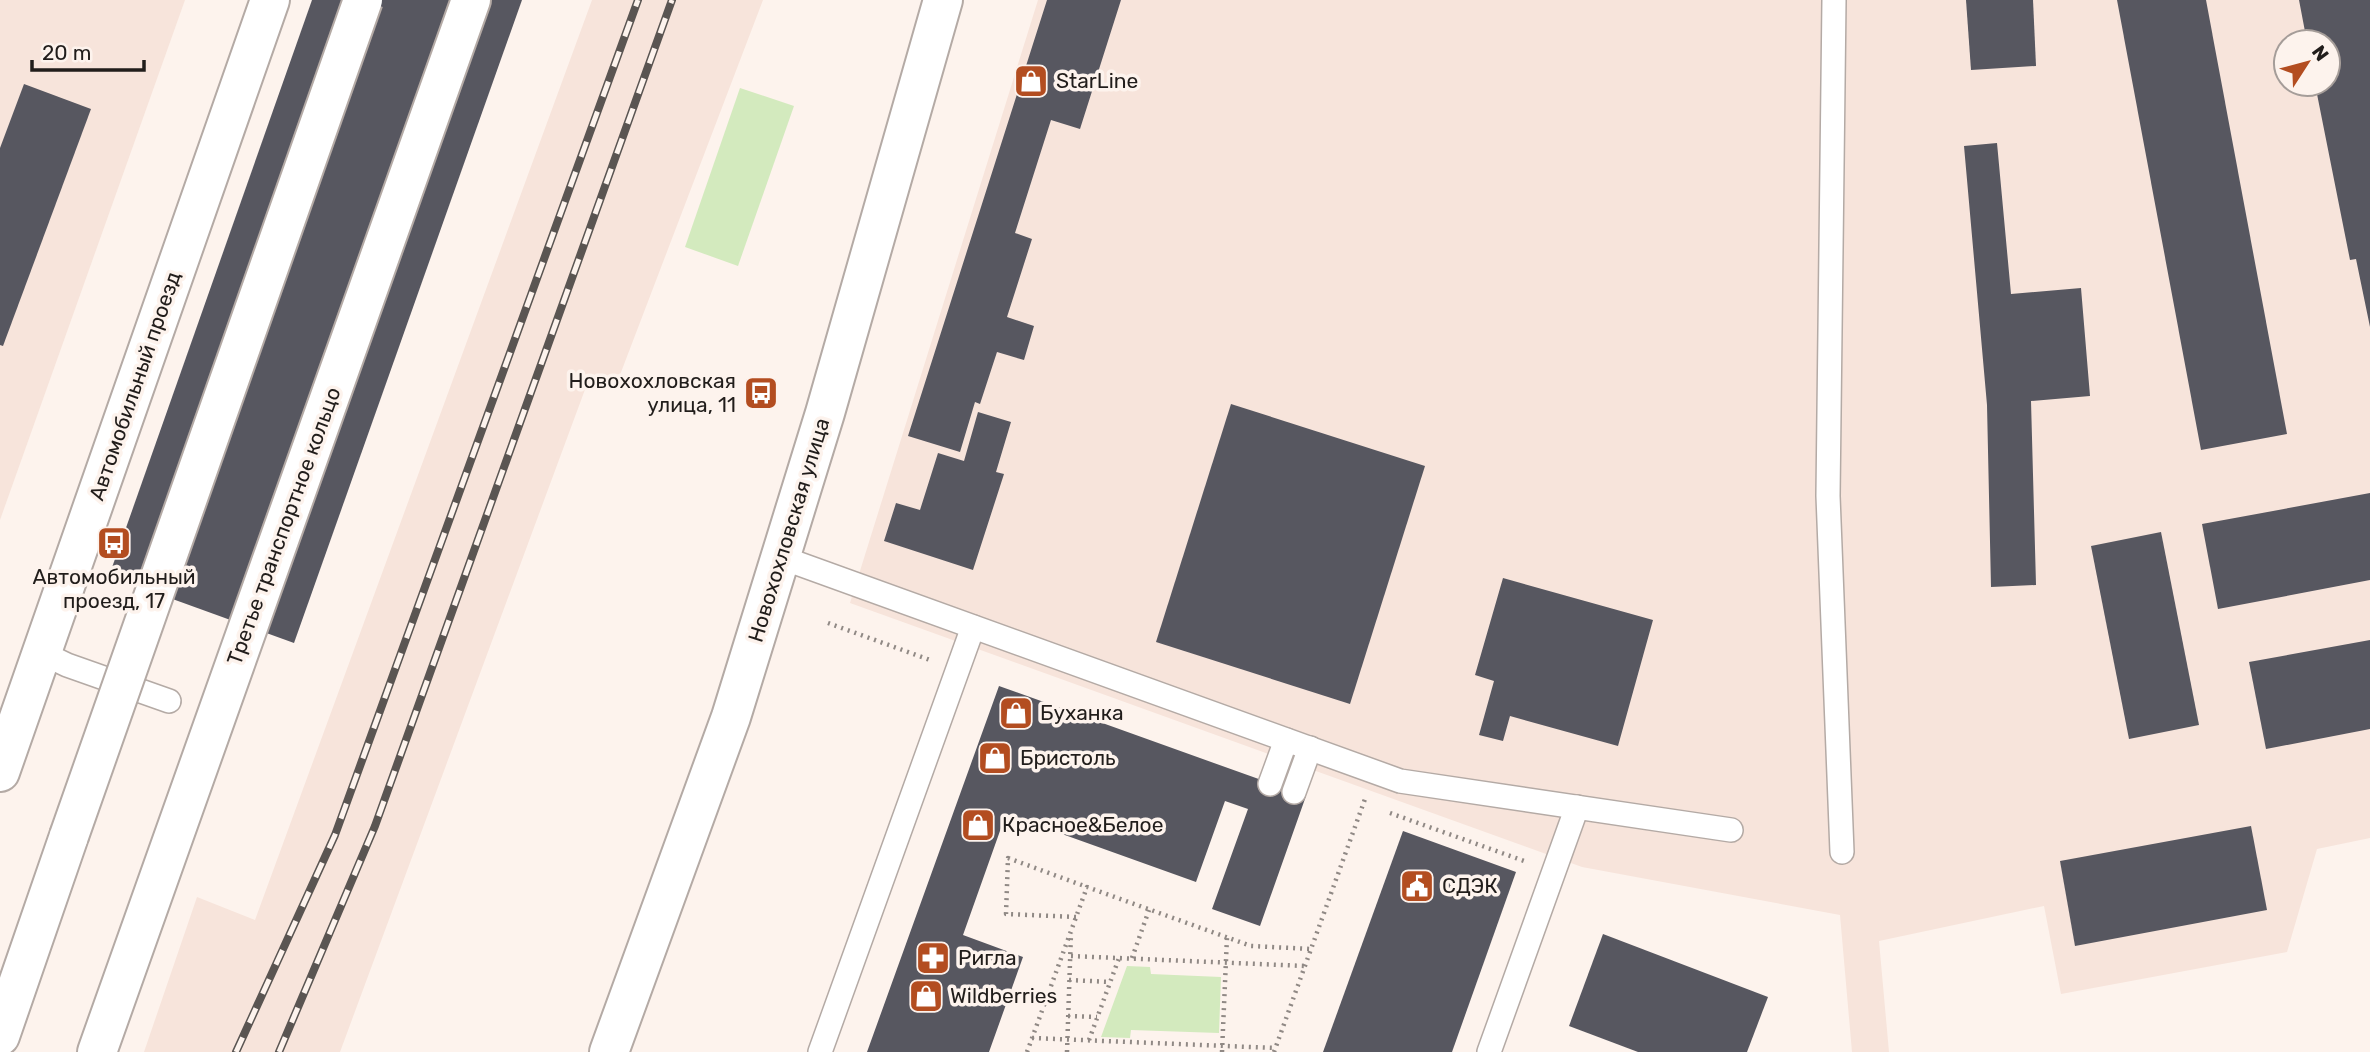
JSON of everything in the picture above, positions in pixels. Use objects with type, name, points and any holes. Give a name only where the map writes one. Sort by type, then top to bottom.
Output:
[{"type":"main road","name":"Автомобильный проезд","points":[[0,772],[270,0]]},
{"type":"main road","points":[[0,1036],[363,0]]},
{"type":"main road","name":"Третье транспортное кольцо","points":[[97,1052],[471,0]]},
{"type":"main road","name":"Новохохловская улица","points":[[609,1052],[731,717],[880,227],[943,0]]},
{"type":"lane","points":[[1834,0],[1828,496],[1842,852]]},
{"type":"lane","points":[[780,557],[1400,781],[1731,830]]},
{"type":"lane","points":[[820,1052],[973,627]]},
{"type":"lane","points":[[42,653],[67,665],[169,701]]},
{"type":"lane","points":[[1270,784],[1286,740]]},
{"type":"lane","points":[[1294,792],[1310,748]]},
{"type":"lane","points":[[1489,1052],[1577,807]]},
{"type":"path","points":[[828,623],[957,670]]},
{"type":"path","points":[[1032,1038],[1275,1050],[1374,772]]},
{"type":"path","points":[[1076,918],[1006,914],[1008,858],[1251,946],[1311,949]]},
{"type":"path","points":[[1027,1052],[1087,887]]},
{"type":"path","points":[[1132,958],[1149,910]]},
{"type":"path","points":[[1067,1052],[1071,929]]},
{"type":"path","points":[[1222,1049],[1227,937]]},
{"type":"path","points":[[1071,956],[1305,966]]},
{"type":"path","points":[[1089,1040],[1119,958]]},
{"type":"path","points":[[1069,980],[1110,982]]},
{"type":"path","points":[[1068,1016],[1097,1017]]},
{"type":"shaded area","points":[[0,0],[185,0],[0,520]]},
{"type":"shaded area","points":[[592,0],[763,0],[615,388],[590,376],[340,1052],[144,1052],[197,897],[255,920]]},
{"type":"shaded area","points":[[1038,0],[2370,0],[2370,838],[2317,849],[2287,952],[2061,994],[2044,906],[1879,941],[1889,1052],[1852,1052],[1840,915],[1582,867],[850,603]]},
{"type":"green space","points":[[740,88],[794,106],[738,266],[685,247]]},
{"type":"green space","points":[[1127,966],[1150,967],[1151,974],[1221,977],[1219,1033],[1131,1030],[1130,1038],[1101,1037]]},
{"type":"building","points":[[312,0],[522,0],[294,643],[109,576]]},
{"type":"building","points":[[1047,0],[1121,0],[1080,129],[1051,120],[1015,233],[1032,239],[1007,317],[1034,326],[1024,360],[997,352],[980,404],[975,402],[960,452],[908,436]]},
{"type":"building","points":[[1966,0],[2033,0],[2036,66],[1971,70]]},
{"type":"building","points":[[2117,0],[2206,0],[2287,434],[2201,450]]},
{"type":"building","points":[[2299,0],[2370,0],[2370,327],[2356,259],[2350,260],[2318,98],[2342,98],[2342,28],[2304,28]]},
{"type":"building","points":[[24,84],[91,109],[3,346],[0,345],[0,148]]},
{"type":"building","points":[[1997,143],[2011,294],[2081,288],[2090,396],[2031,401],[2036,585],[1991,587],[1987,405],[1964,146]]},
{"type":"building","points":[[1231,404],[1425,466],[1350,704],[1156,642]]},
{"type":"building","points":[[978,412],[1011,422],[996,472],[1004,474],[973,570],[884,541],[896,503],[920,510],[938,453],[964,461]]},
{"type":"building","points":[[2370,493],[2370,580],[2218,609],[2202,524]]},
{"type":"building","points":[[2161,532],[2199,725],[2129,739],[2091,546]]},
{"type":"building","points":[[1503,578],[1653,620],[1618,746],[1510,716],[1503,741],[1479,735],[1494,681],[1475,675]]},
{"type":"building","points":[[2370,640],[2370,729],[2266,749],[2249,662]]},
{"type":"building","points":[[999,686],[1306,796],[1260,926],[1212,909],[1248,809],[1225,801],[1196,882],[1006,814],[963,935],[1023,957],[989,1052],[867,1052]]},
{"type":"building","points":[[2251,826],[2267,910],[2075,946],[2060,861]]},
{"type":"building","points":[[1403,831],[1516,872],[1452,1052],[1323,1052]]},
{"type":"building","points":[[1603,934],[1768,997],[1747,1052],[1638,1052],[1569,1026]]},
{"type":"railway","points":[[236,1052],[335,835],[638,0]]},
{"type":"railway","points":[[279,1052],[375,826],[672,0]]},
{"type":"place","name":"StarLine","points":[[1031,81]]},
{"type":"place","name":"Новохохловская улица, 11","points":[[761,393]]},
{"type":"place","name":"Автомобильный проезд, 17","points":[[114,543]]},
{"type":"place","name":"Буханка","points":[[1016,713]]},
{"type":"place","name":"Бристоль","points":[[995,758]]},
{"type":"place","name":"Красное&Белое","points":[[978,825]]},
{"type":"place","name":"СДЭК","points":[[1417,886]]},
{"type":"place","name":"Ригла","points":[[933,958]]},
{"type":"place","name":"Wildberries","points":[[926,996]]}]
